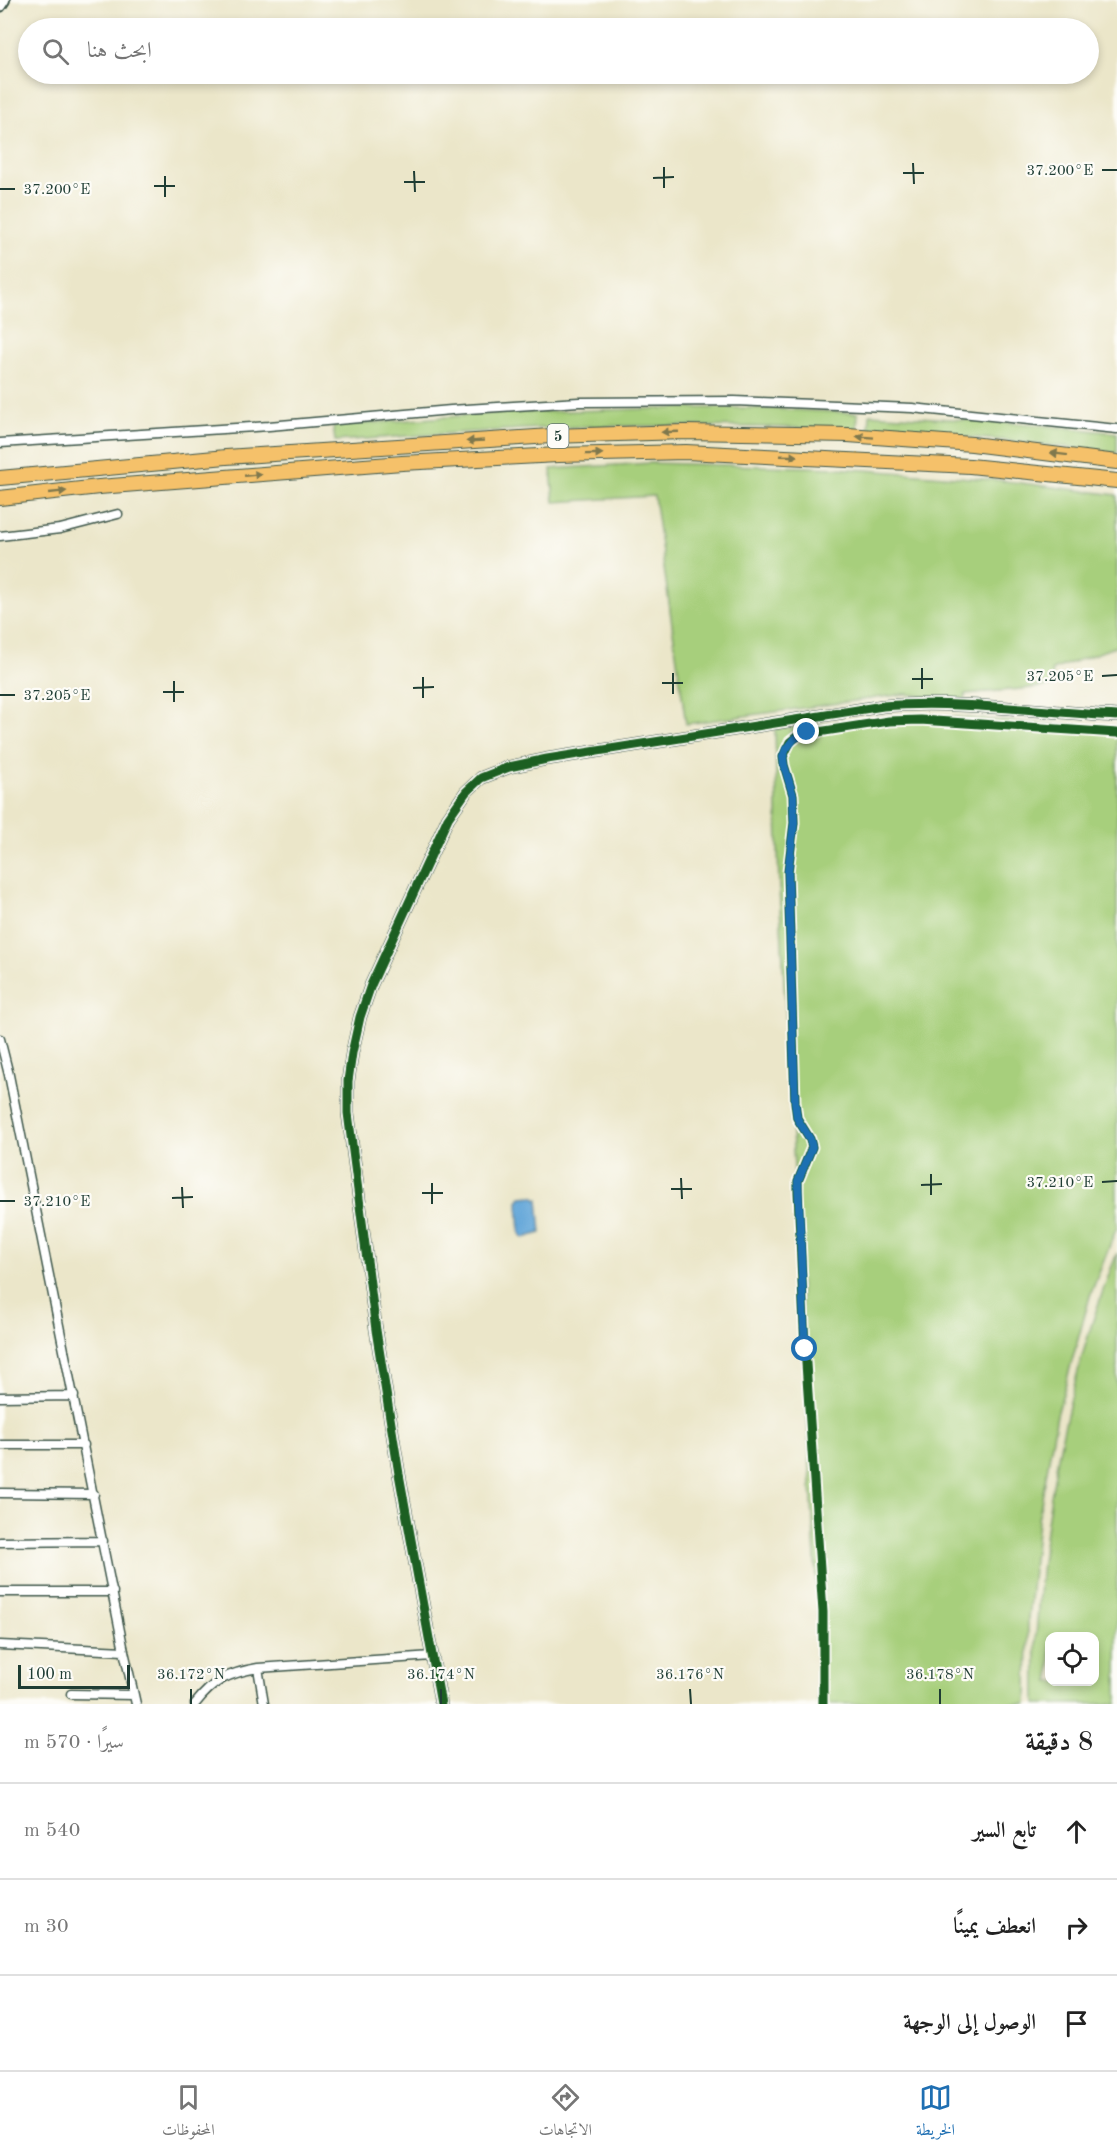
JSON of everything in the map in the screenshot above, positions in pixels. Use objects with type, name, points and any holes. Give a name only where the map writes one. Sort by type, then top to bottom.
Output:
[{"type":"highway","name":"5","points":[[0,477],[226,456],[540,437],[684,432],[848,435],[972,444],[1117,462]]},
{"type":"highway","name":"5","points":[[0,498],[99,487],[402,464],[558,455],[686,452],[970,466],[1117,481]]},
{"type":"street","points":[[0,6],[4,0]]},
{"type":"street","points":[[0,442],[269,426],[579,402],[734,401],[900,408],[1117,429]]},
{"type":"street","points":[[0,536],[60,529],[118,514]]},
{"type":"street","points":[[441,1704],[399,1474],[376,1330],[352,1154],[348,1081],[354,1044],[371,985],[448,818],[466,792],[481,778],[509,767],[883,706],[907,704],[1017,708],[1117,716]]},
{"type":"street","points":[[823,1704],[822,1601],[805,1349],[798,1191],[798,1181],[812,1147],[810,1139],[797,1118],[795,1102],[788,872],[794,823],[793,795],[783,757],[790,742],[800,735],[889,721],[920,720],[1117,733]]},
{"type":"street","points":[[0,1039],[135,1700],[71,1694]]},
{"type":"street","points":[[0,1397],[74,1396]]},
{"type":"street","points":[[0,1445],[84,1445]]},
{"type":"street","points":[[0,1493],[94,1494]]},
{"type":"street","points":[[0,1542],[103,1541]]},
{"type":"street","points":[[0,1592],[113,1592]]},
{"type":"street","points":[[0,1645],[124,1652]]},
{"type":"street","points":[[195,1704],[208,1689],[225,1676],[258,1668],[432,1656]]},
{"type":"street","points":[[258,1668],[264,1704]]},
{"type":"green space","points":[[750,408],[858,413],[857,429],[602,426],[335,441],[333,426],[497,413]]},
{"type":"green space","points":[[870,414],[1029,424],[1117,433],[1117,453],[1002,440],[869,430]]},
{"type":"green space","points":[[651,463],[838,468],[997,480],[1117,495],[1117,646],[1052,670],[1053,686],[965,694],[965,701],[905,694],[686,724],[654,496],[554,502],[551,469]]},
{"type":"green space","points":[[913,714],[1117,729],[1117,1227],[1090,1296],[1057,1415],[1038,1520],[1028,1619],[1027,1704],[818,1704],[818,1614],[779,887],[775,729]]},
{"type":"green space","points":[[1117,1253],[1117,1704],[1036,1704],[1037,1622],[1046,1528],[1063,1434],[1086,1342]]},
{"type":"water","points":[[533,1196],[538,1199],[541,1233],[524,1238],[520,1233],[518,1201],[521,1197]]},
{"type":"cycle path","points":[[441,1704],[399,1474],[376,1330],[348,1113],[348,1081],[360,1017],[371,985],[448,818],[466,792],[481,778],[509,767],[883,706],[971,705],[1117,716]]},
{"type":"cycle path","points":[[823,1704],[823,1612],[805,1349],[798,1191],[798,1181],[812,1147],[810,1139],[797,1118],[795,1102],[788,872],[794,823],[793,795],[783,757],[790,742],[799,735],[889,721],[920,720],[1117,733]]},
{"type":"route","points":[[805,1349],[798,1181],[812,1147],[810,1139],[797,1118],[795,1102],[788,872],[794,823],[793,795],[783,757],[790,742],[807,732]]}]
